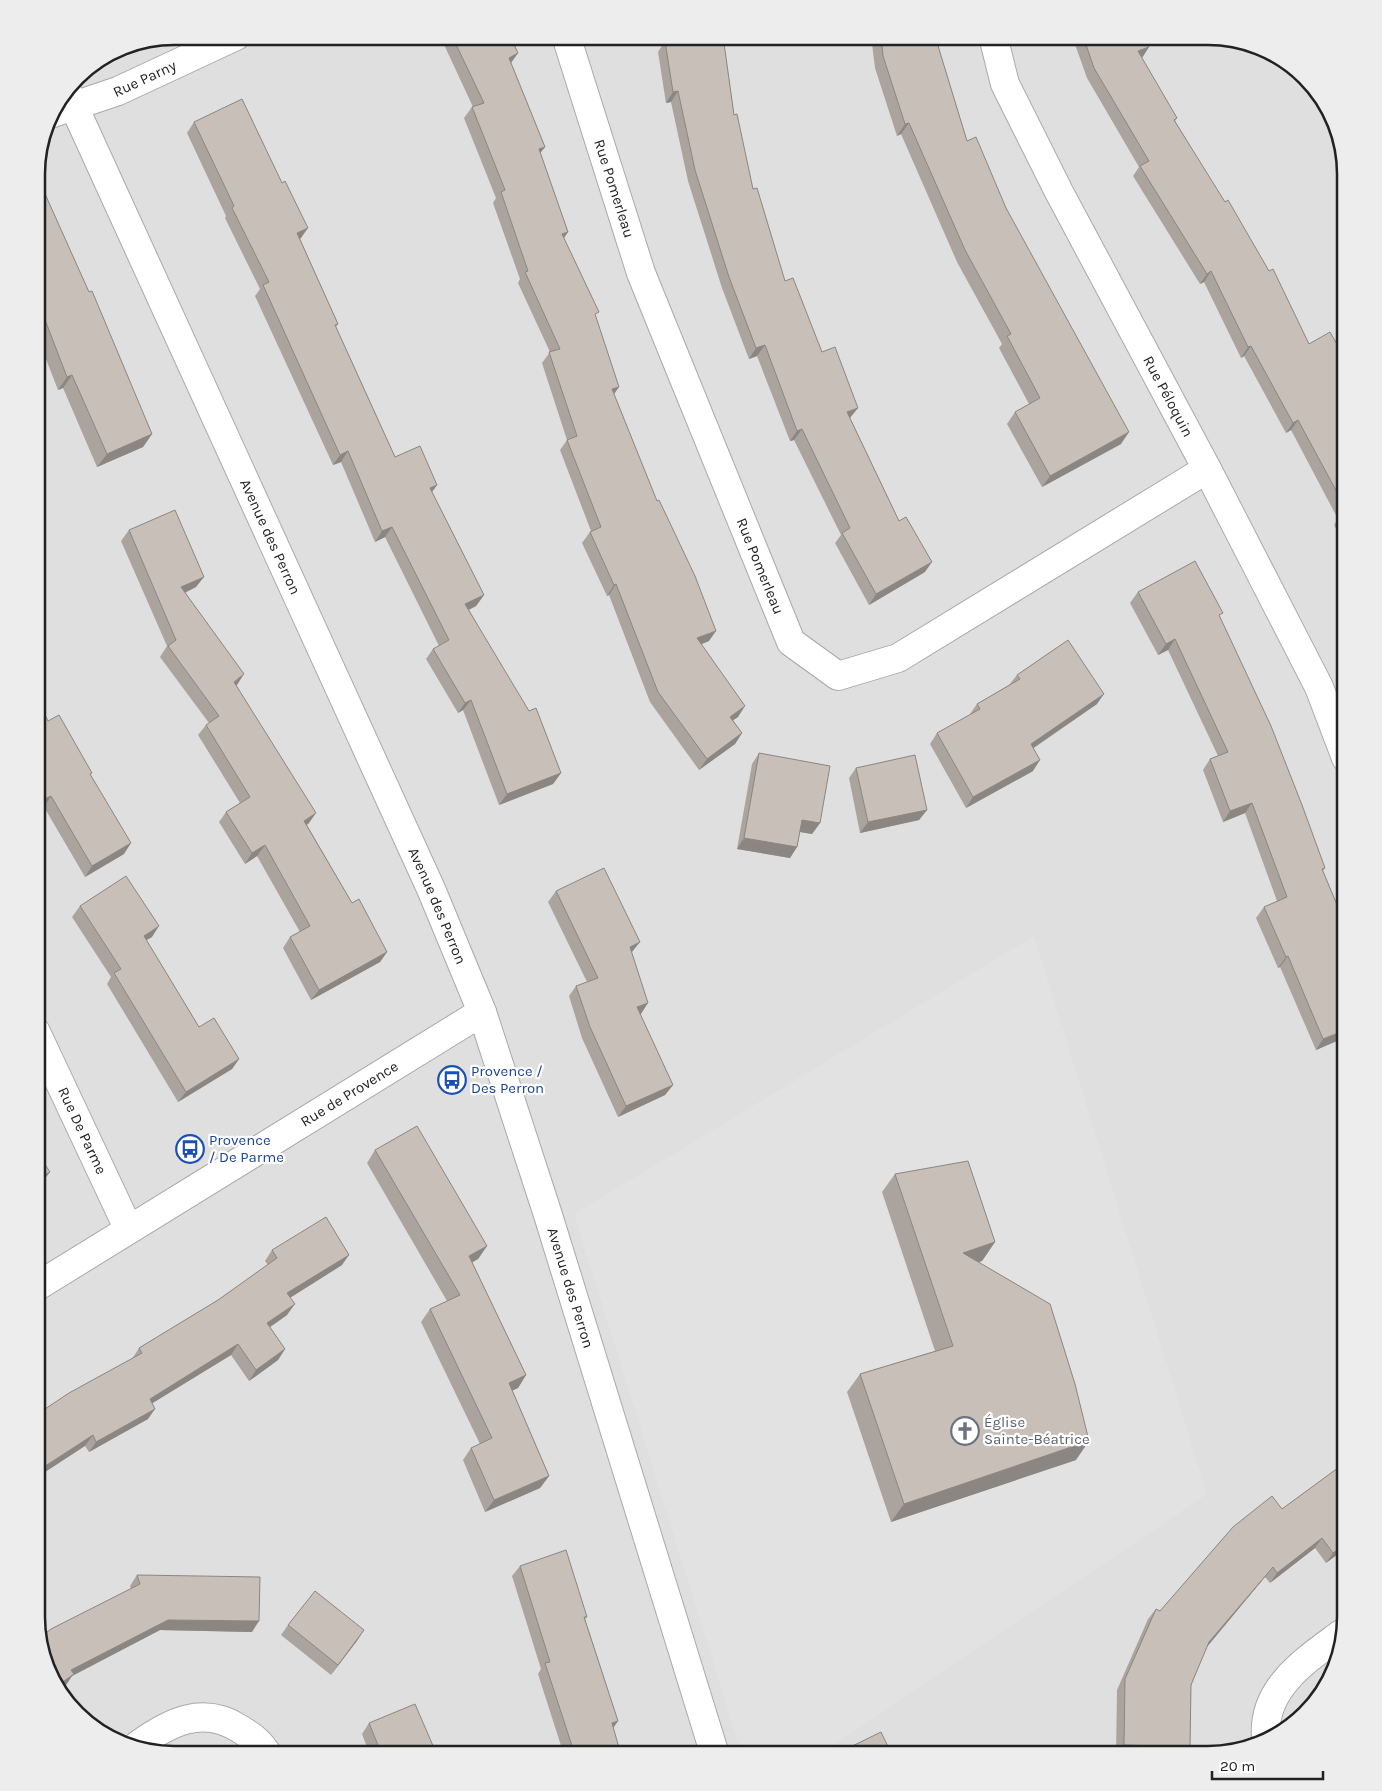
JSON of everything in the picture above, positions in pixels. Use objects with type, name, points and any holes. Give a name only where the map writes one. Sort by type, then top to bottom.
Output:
[{"type":"street","name":"Rue Parny","points":[[66,103],[118,91],[217,45]]},
{"type":"street","name":"Rue Pomerleau","points":[[569,45],[641,273],[792,642],[838,676],[898,658],[1207,469]]},
{"type":"street","name":"Rue Péloquin","points":[[995,45],[1005,84],[1059,192],[1207,469],[1319,687],[1337,734]]},
{"type":"street","name":"Avenue des Perron","points":[[65,106],[431,889],[482,1012],[551,1225],[712,1746]]},
{"type":"street","name":"Rue de Provence","points":[[45,1281],[128,1228],[482,1012]]},
{"type":"street","name":"Rue De Parme","points":[[45,1051],[128,1228]]},
{"type":"street","points":[[1266,1732],[1265,1725],[1275,1693],[1299,1665],[1335,1638]]},
{"type":"street","points":[[142,1742],[179,1720],[205,1716],[235,1725],[260,1742],[262,1746]]},
{"type":"shaded area","points":[[166,45],[1216,45],[1233,47],[1272,62],[1299,83],[1315,102],[1324,117],[1330,133],[1335,149],[1337,166],[1337,1625],[1335,1642],[1324,1674],[1305,1702],[1280,1724],[1241,1742],[1208,1746],[174,1746],[141,1742],[110,1729],[83,1708],[67,1689],[58,1674],[49,1650],[45,1617],[45,166],[49,141],[58,117],[77,89],[89,77],[117,58],[149,47]]},
{"type":"shaded area","points":[[1034,936],[1207,1494],[832,1746],[739,1746],[574,1214]]},
{"type":"building","points":[[456,45],[514,45],[518,53],[509,58],[545,147],[539,149],[568,232],[562,234],[599,312],[595,314],[619,387],[612,389],[657,501],[659,500],[695,576],[716,631],[697,638],[745,706],[730,717],[742,733],[707,759],[658,692],[616,584],[614,585],[590,532],[601,527],[567,440],[577,436],[549,352],[560,349],[525,272],[528,271],[501,192],[505,190],[472,107],[484,103]]},
{"type":"building","points":[[666,45],[724,45],[734,115],[737,114],[753,189],[757,188],[785,281],[793,278],[822,352],[835,347],[858,408],[847,412],[899,521],[906,517],[932,562],[876,594],[842,533],[850,528],[802,429],[797,431],[765,345],[756,348],[729,277],[695,170],[678,91],[673,92]]},
{"type":"building","points":[[882,45],[938,45],[967,141],[976,137],[1006,208],[1129,432],[1050,476],[1015,412],[1040,398],[1007,336],[1011,334],[965,250],[909,123],[905,124],[883,56]]},
{"type":"building","points":[[1086,45],[1148,45],[1149,47],[1138,51],[1177,118],[1174,120],[1225,202],[1228,200],[1269,271],[1273,269],[1309,344],[1330,332],[1337,344],[1337,492],[1298,420],[1293,423],[1251,346],[1248,347],[1211,271],[1207,274],[1140,166],[1149,161],[1094,68]]},
{"type":"building","points":[[242,99],[282,183],[285,181],[308,228],[297,233],[338,324],[335,325],[395,457],[420,446],[437,485],[430,488],[484,595],[465,604],[529,711],[536,708],[561,773],[507,794],[471,700],[465,703],[433,649],[449,640],[392,527],[382,531],[348,451],[340,455],[263,285],[269,282],[232,208],[234,206],[194,122]]},
{"type":"building","points":[[45,194],[89,292],[92,291],[152,434],[107,454],[72,375],[67,377],[45,320]]},
{"type":"building","points":[[175,510],[204,577],[181,587],[244,674],[234,682],[316,813],[304,821],[352,903],[359,899],[387,952],[319,990],[290,937],[310,926],[265,845],[252,853],[226,812],[250,797],[206,725],[219,716],[168,646],[176,640],[129,530]]},
{"type":"building","points":[[1195,561],[1223,613],[1219,615],[1271,726],[1302,805],[1325,868],[1322,869],[1337,905],[1337,1034],[1323,1039],[1288,956],[1286,957],[1264,907],[1287,897],[1252,803],[1230,811],[1210,759],[1228,752],[1175,639],[1166,644],[1138,592]]},
{"type":"building","points":[[1068,640],[1104,694],[1031,744],[1040,760],[973,797],[937,733],[980,709],[977,704],[1020,679],[1017,675]]},
{"type":"building","points":[[45,715],[48,721],[59,715],[92,773],[90,774],[131,843],[92,866],[51,796],[45,799]]},
{"type":"building","points":[[759,753],[830,766],[820,823],[802,820],[797,847],[744,838]]},
{"type":"building","points":[[915,755],[927,810],[868,822],[856,768]]},
{"type":"building","points":[[604,868],[640,942],[630,947],[648,1003],[637,1007],[673,1085],[626,1106],[590,1027],[576,986],[598,978],[556,891]]},
{"type":"building","points":[[126,876],[159,926],[144,936],[199,1027],[214,1018],[239,1059],[186,1092],[114,973],[121,969],[80,906]]},
{"type":"building","points":[[417,1126],[487,1246],[469,1256],[526,1375],[509,1383],[549,1476],[494,1500],[471,1448],[492,1438],[430,1309],[460,1295],[375,1150]]},
{"type":"building","points":[[968,1161],[995,1242],[963,1253],[1050,1304],[1075,1384],[1089,1441],[904,1504],[860,1374],[953,1346],[895,1174]]},
{"type":"building","points":[[45,1164],[50,1172],[45,1175]]},
{"type":"building","points":[[326,1217],[349,1255],[287,1293],[295,1304],[267,1323],[285,1349],[256,1370],[238,1344],[150,1399],[155,1409],[96,1442],[93,1435],[45,1466],[45,1409],[69,1393],[142,1353],[139,1348],[218,1300],[277,1258],[272,1250]]},
{"type":"building","points":[[1337,1469],[1337,1550],[1333,1553],[1322,1538],[1277,1573],[1273,1567],[1209,1642],[1191,1685],[1190,1746],[1124,1745],[1125,1679],[1156,1609],[1160,1611],[1233,1527],[1272,1496],[1282,1509]]},
{"type":"building","points":[[566,1550],[587,1617],[584,1617],[618,1721],[612,1723],[618,1746],[572,1746],[545,1663],[550,1662],[520,1566]]},
{"type":"building","points":[[137,1575],[260,1577],[259,1621],[168,1620],[71,1670],[74,1674],[63,1682],[49,1650],[46,1633],[140,1584]]},
{"type":"building","points":[[315,1591],[364,1630],[338,1665],[288,1625]]},
{"type":"building","points":[[415,1704],[433,1746],[378,1746],[369,1723]]},
{"type":"building","points":[[881,1732],[888,1746],[852,1746]]},
{"type":"place","name":"Provence / Des Perron","points":[[452,1080]]},
{"type":"place","name":"Provence / De Parme","points":[[190,1149]]},
{"type":"place","name":"Église Sainte-Béatrice","points":[[965,1431]]}]
